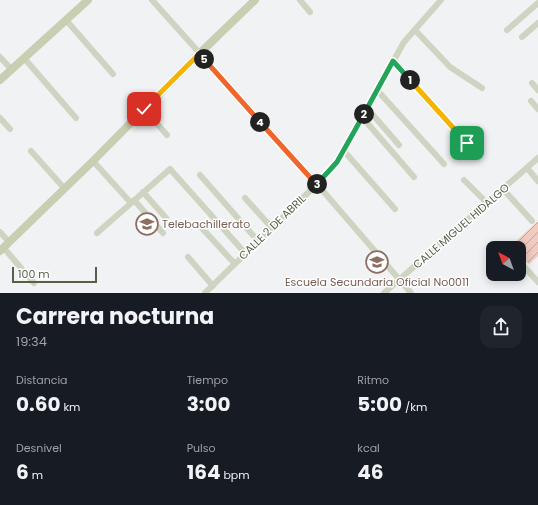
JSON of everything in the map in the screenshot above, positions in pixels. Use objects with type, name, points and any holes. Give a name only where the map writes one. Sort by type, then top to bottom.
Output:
[{"type":"main road","points":[[0,80],[88,0]]},
{"type":"main road","points":[[4,247],[255,0]]},
{"type":"street","points":[[152,0],[411,293]]},
{"type":"street","points":[[300,0],[310,12]]},
{"type":"street","name":"CALLE 2 DE ABRIL","points":[[206,293],[333,167],[344,151],[404,42],[440,0]]},
{"type":"street","points":[[508,30],[538,3]]},
{"type":"street","points":[[66,20],[113,74]]},
{"type":"street","points":[[522,37],[538,23]]},
{"type":"street","points":[[415,30],[454,70],[482,88]]},
{"type":"street","points":[[0,57],[12,70]]},
{"type":"street","points":[[24,58],[76,118]]},
{"type":"street","points":[[393,61],[467,143]]},
{"type":"street","points":[[532,83],[538,90]]},
{"type":"street","points":[[377,90],[444,164]]},
{"type":"street","points":[[531,101],[538,109]]},
{"type":"street","points":[[367,108],[399,145]]},
{"type":"street","points":[[144,109],[167,135]]},
{"type":"street","points":[[362,117],[414,177]]},
{"type":"street","points":[[0,118],[10,129]]},
{"type":"street","points":[[31,151],[64,188]]},
{"type":"street","points":[[344,151],[395,209]]},
{"type":"street","name":"CALLE MIGUEL HIDALGO","points":[[384,293],[538,158]]},
{"type":"street","points":[[93,161],[163,233]]},
{"type":"street","points":[[527,168],[538,182]]},
{"type":"street","points":[[97,233],[168,170],[171,169],[245,253]]},
{"type":"street","points":[[200,175],[258,241]]},
{"type":"street","points":[[464,180],[487,203]]},
{"type":"street","points":[[503,188],[532,221]]},
{"type":"street","points":[[143,192],[166,218]]},
{"type":"street","points":[[245,198],[272,228]]},
{"type":"street","points":[[200,226],[235,264]]},
{"type":"street","points":[[0,232],[4,247],[34,283]]},
{"type":"street","points":[[188,257],[213,286]]},
{"type":"street","points":[[526,269],[538,282]]},
{"type":"shaded area","points":[[538,221],[538,256],[529,264],[526,261],[526,241],[516,241]]},
{"type":"place","name":"Telebachillerato","points":[[147,224]]},
{"type":"place","name":"Escuela Secundaria Oficial No0011","points":[[377,262]]},
{"type":"route","points":[[144,109],[199,54],[316,184],[333,167],[344,151],[393,61],[467,143]]}]
